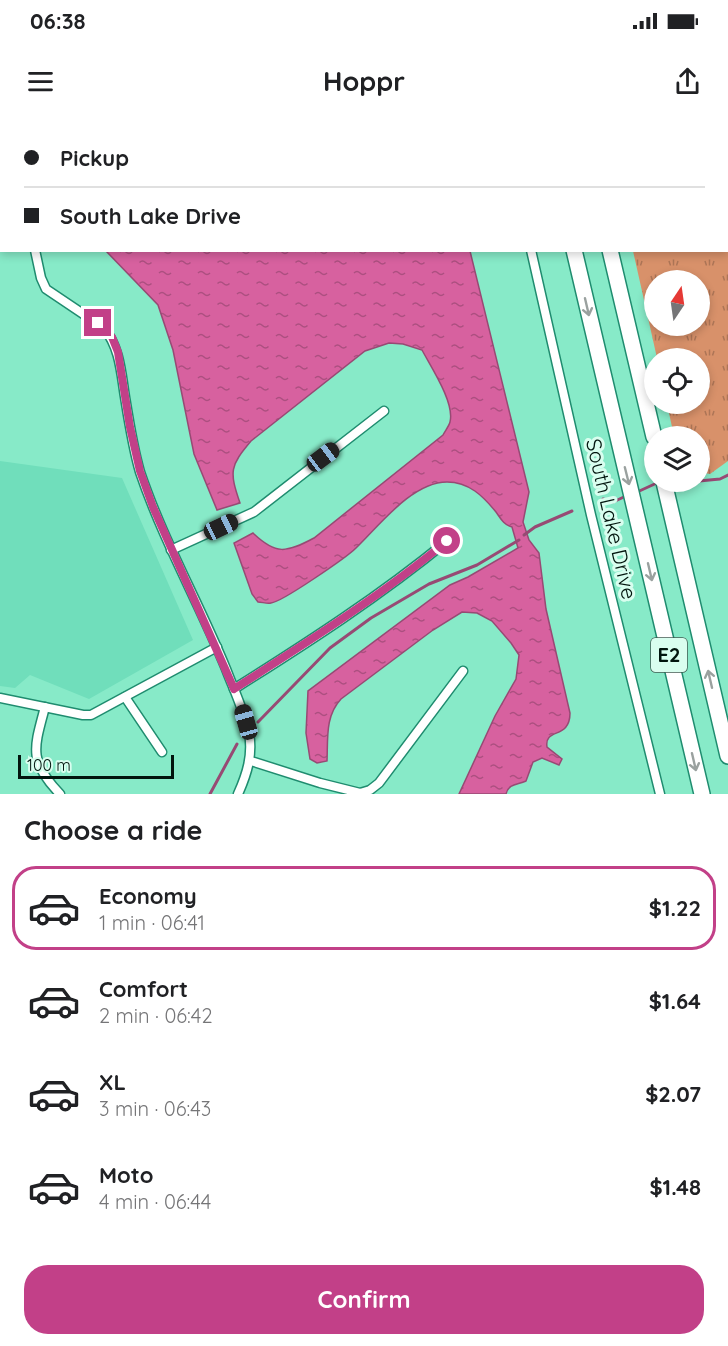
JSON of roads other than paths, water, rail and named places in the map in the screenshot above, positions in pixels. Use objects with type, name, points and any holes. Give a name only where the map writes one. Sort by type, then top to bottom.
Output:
[{"type":"highway","name":"E2","points":[[574,252],[702,794]]},
{"type":"highway","points":[[610,252],[651,426]]},
{"type":"highway","name":"E2","points":[[666,492],[728,756]]},
{"type":"street","points":[[35,252],[40,278],[46,289],[98,323],[112,337],[118,352],[130,427],[140,471],[171,550],[217,647],[249,734],[250,761],[238,794]]},
{"type":"street","name":"South Lake Drive","points":[[531,252],[591,515],[660,794]]},
{"type":"street","points":[[171,550],[254,512],[384,411]]},
{"type":"street","points":[[234,689],[342,618],[419,564],[447,541]]},
{"type":"street","points":[[0,698],[91,715],[217,647]]},
{"type":"street","points":[[250,761],[360,794],[370,790],[379,783],[463,671]]},
{"type":"street","points":[[125,697],[162,752]]},
{"type":"street","points":[[45,707],[35,744],[36,758],[42,773],[60,794]]},
{"type":"water","points":[[107,252],[470,252],[529,492],[523,522],[529,540],[539,553],[546,609],[570,713],[566,727],[549,737],[547,741],[547,747],[562,759],[559,765],[542,758],[533,762],[526,781],[511,786],[506,794],[459,794],[495,716],[516,679],[519,655],[492,621],[477,613],[462,612],[433,630],[341,699],[330,720],[327,761],[317,763],[310,759],[306,733],[308,691],[450,585],[518,548],[512,527],[505,523],[486,501],[469,487],[447,482],[434,484],[409,497],[356,548],[314,578],[277,601],[258,602],[252,594],[234,543],[253,533],[268,545],[288,549],[314,538],[443,435],[451,414],[446,395],[422,350],[403,344],[389,343],[365,351],[251,441],[235,463],[233,476],[240,503],[217,510],[194,454],[173,350],[158,305]]},
{"type":"waterway","points":[[710,480],[728,475]]},
{"type":"waterway","points":[[635,493],[644,489]]},
{"type":"waterway","points":[[603,499],[613,502],[626,496]]},
{"type":"waterway","points":[[524,535],[535,527],[572,511]]},
{"type":"waterway","points":[[258,722],[330,648],[371,618],[429,584],[477,565],[519,540]]},
{"type":"waterway","points":[[210,794],[237,744]]}]
